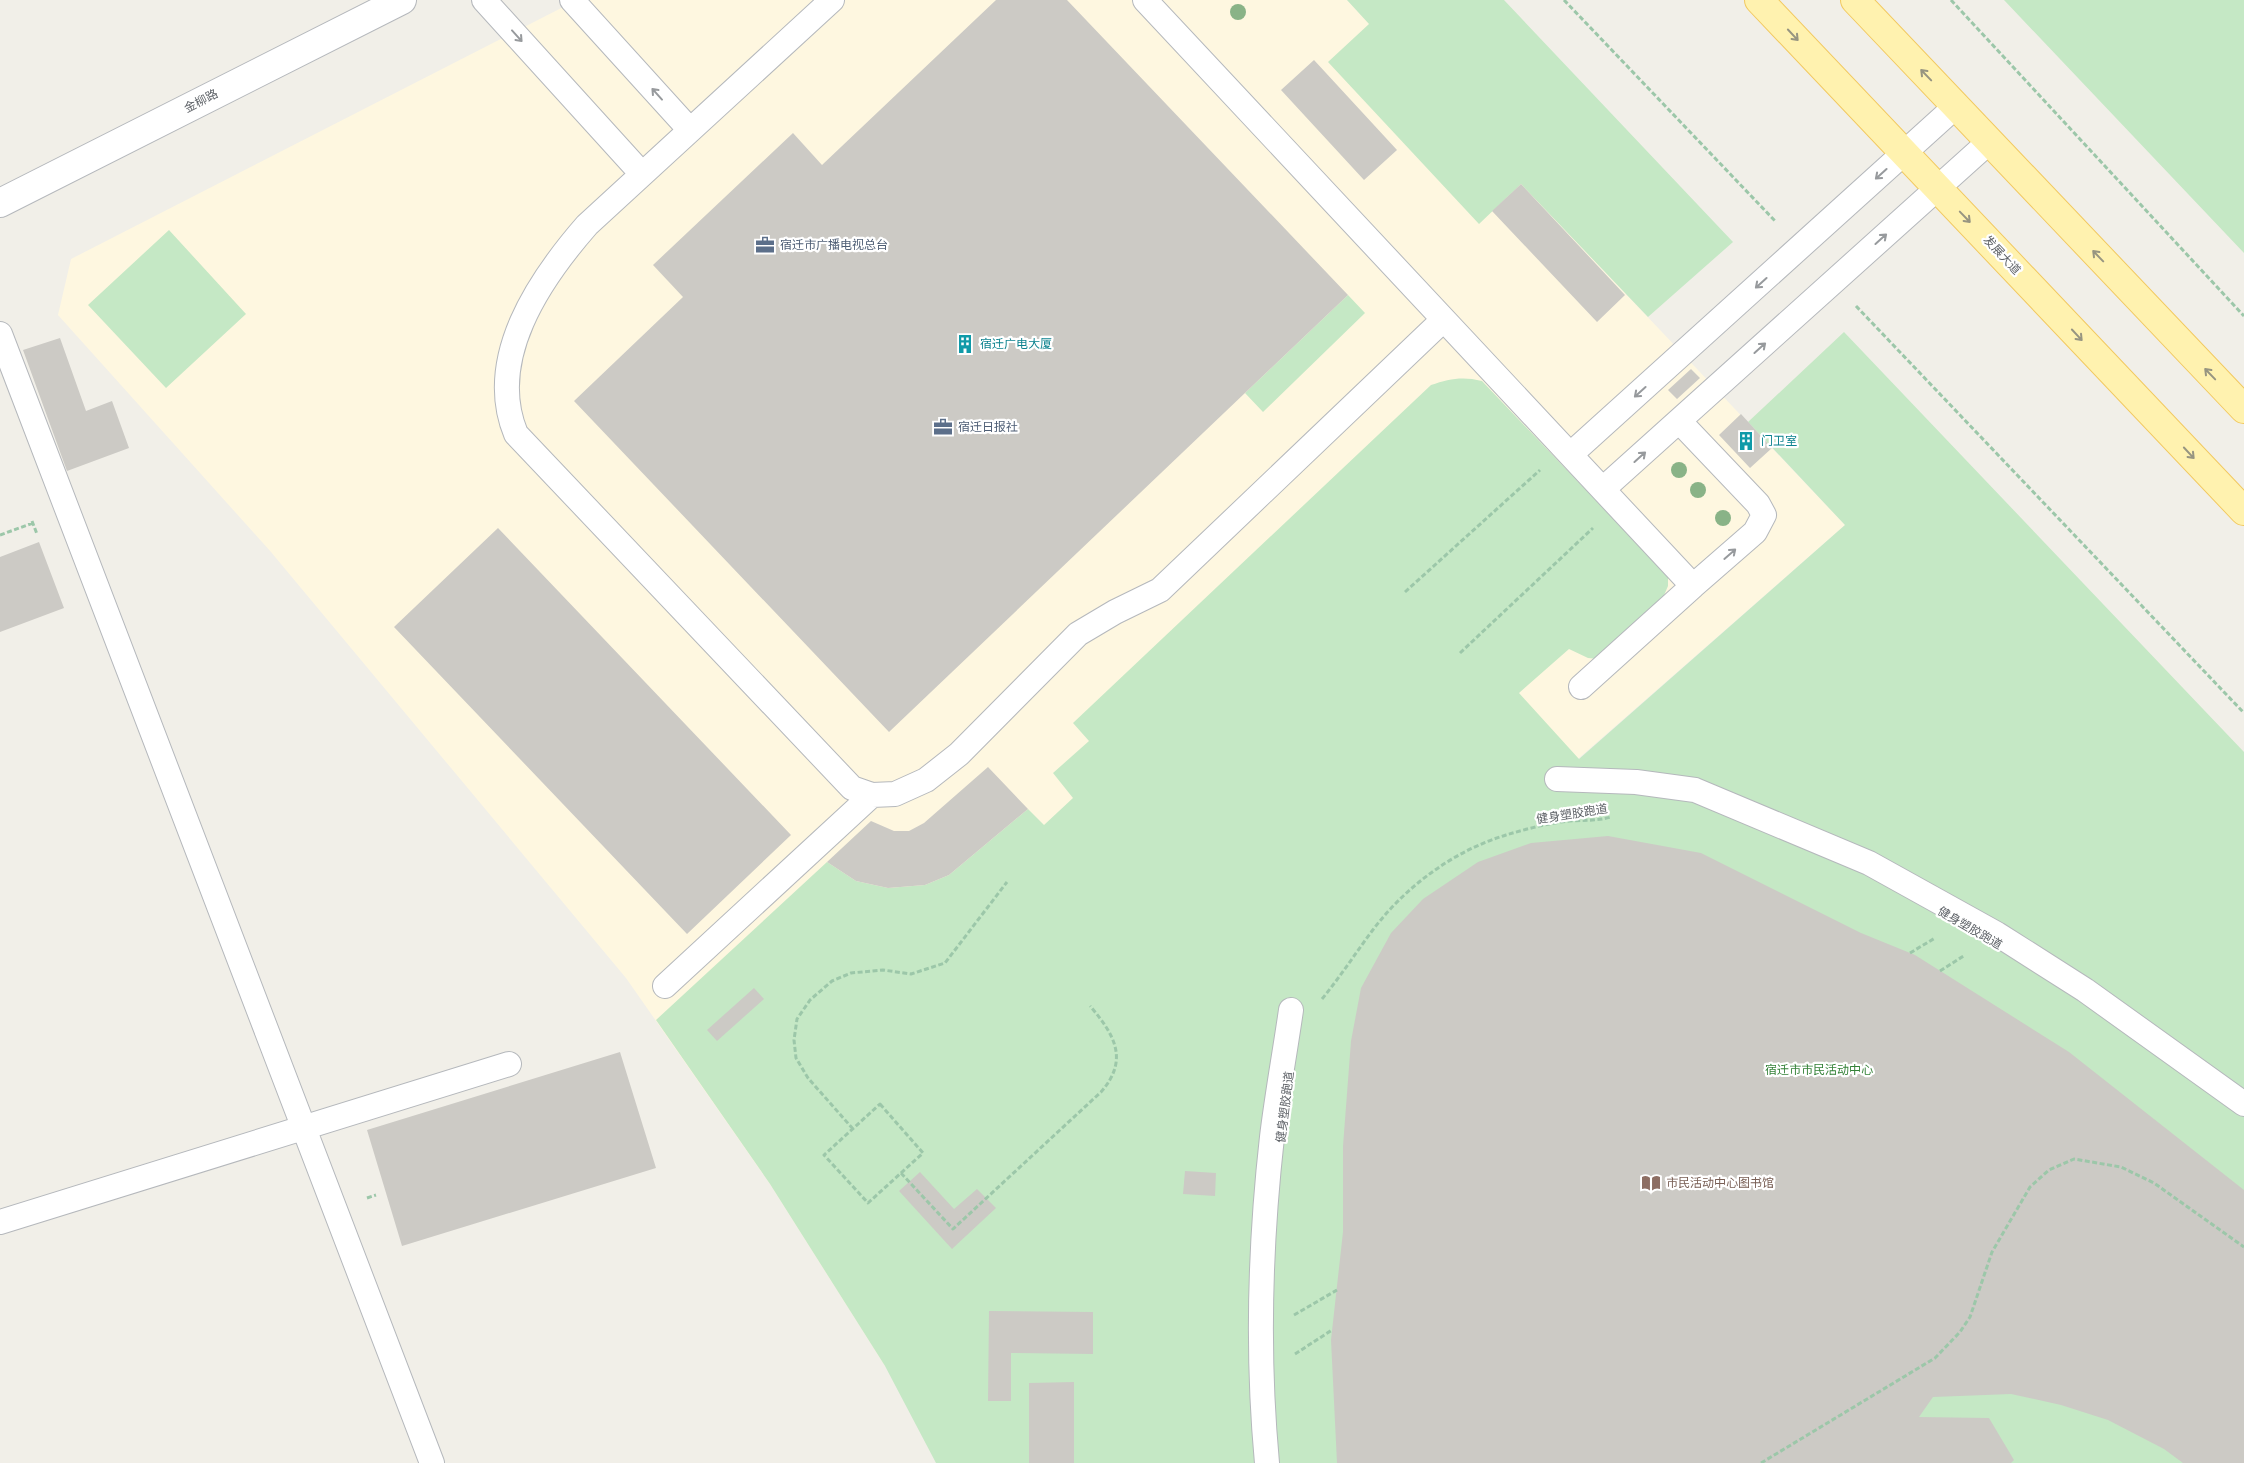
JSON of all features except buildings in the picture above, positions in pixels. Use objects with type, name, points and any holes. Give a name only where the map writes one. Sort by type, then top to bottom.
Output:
[{"type":"main road","name":"发展大道","points":[[1759,0],[2244,511]]},
{"type":"main road","points":[[1855,0],[2244,409]]},
{"type":"street","name":"金柳路","points":[[0,203],[402,0]]},
{"type":"lane","points":[[484,0],[642,174]]},
{"type":"lane","points":[[572,0],[690,130]]},
{"type":"lane","points":[[832,0],[587,225],[558,258],[528,308],[508,361],[506,388],[508,415],[516,434],[840,778],[852,788],[872,795],[895,794],[926,780],[959,754],[1078,634],[1160,590],[1443,320]]},
{"type":"lane","points":[[1146,0],[1693,586]]},
{"type":"lane","points":[[1568,451],[1800,248],[1956,106]]},
{"type":"lane","points":[[1611,497],[1679,421],[1990,141]]},
{"type":"lane","points":[[0,334],[432,1463]]},
{"type":"lane","points":[[1581,687],[1755,532],[1764,515],[1758,504],[1679,421]]},
{"type":"lane","points":[[1557,779],[1636,782],[1695,790],[1869,863],[1990,929],[2085,990],[2244,1104]]},
{"type":"lane","points":[[665,986],[872,795]]},
{"type":"lane","points":[[1267,1463],[1262,1336],[1264,1236],[1272,1137],[1291,1010]]},
{"type":"lane","points":[[0,1222],[509,1064]]},
{"type":"path","points":[[1564,0],[1800,248]]},
{"type":"path","points":[[1951,0],[2244,316]]},
{"type":"path","points":[[1833,282],[2244,713]]},
{"type":"path","points":[[1405,592],[1568,451]]},
{"type":"path","points":[[1460,652],[1611,497]]},
{"type":"path","points":[[0,535],[33,523]]},
{"type":"path","name":"健身塑胶跑道","points":[[1317,1004],[1347,968],[1372,930],[1406,893],[1429,873],[1475,847],[1506,835],[1568,821],[1600,820],[1615,816]]},
{"type":"path","points":[[853,1129],[808,1078],[796,1058],[794,1040],[797,1019],[810,1000],[832,981],[851,973],[882,970],[910,974],[945,963],[1007,882]]},
{"type":"path","points":[[901,1173],[953,1229],[1101,1092],[1112,1079],[1116,1066],[1116,1048],[1108,1027],[1090,1006]]},
{"type":"path","points":[[880,1104],[923,1153],[868,1203],[824,1154],[853,1129],[880,1104]]},
{"type":"path","points":[[1761,1463],[1935,1358],[1960,1332],[1970,1317],[1992,1252],[2030,1186],[2049,1170],[2074,1159],[2121,1167],[2154,1182],[2244,1247]]},
{"type":"path","points":[[1262,1336],[1337,1290]]},
{"type":"shaded area","points":[[577,0],[1347,0],[1845,525],[885,1366],[770,1184],[626,978],[271,552],[58,315],[71,259]]},
{"type":"green space","points":[[1347,0],[1504,0],[1733,242],[1648,317],[1521,184],[1479,224],[1328,62],[1369,24]]},
{"type":"green space","points":[[2004,0],[2244,0],[2244,253]]},
{"type":"green space","points":[[169,230],[246,314],[166,388],[88,305]]},
{"type":"green space","points":[[1348,295],[1365,313],[1263,412],[1245,393]]},
{"type":"green space","name":"宿迁市市民活动中心","points":[[1844,332],[2244,752],[2244,1463],[936,1463],[885,1366],[770,1184],[656,1020],[827,862],[856,881],[888,888],[925,885],[949,875],[1028,809],[1044,825],[1073,798],[1053,773],[1089,741],[1073,723],[1431,385],[1444,381],[1462,378],[1482,381],[1668,576],[1668,586],[1662,600],[1598,659],[1588,658],[1569,649],[1519,693],[1579,759],[1845,525],[1748,422]]},
{"type":"place","name":"宿迁市广播电视总台","points":[[765,245]]},
{"type":"place","name":"宿迁广电大厦","points":[[965,344]]},
{"type":"place","name":"宿迁日报社","points":[[943,427]]},
{"type":"place","name":"门卫室","points":[[1746,441]]},
{"type":"place","name":"市民活动中心图书馆","points":[[1651,1183]]}]
